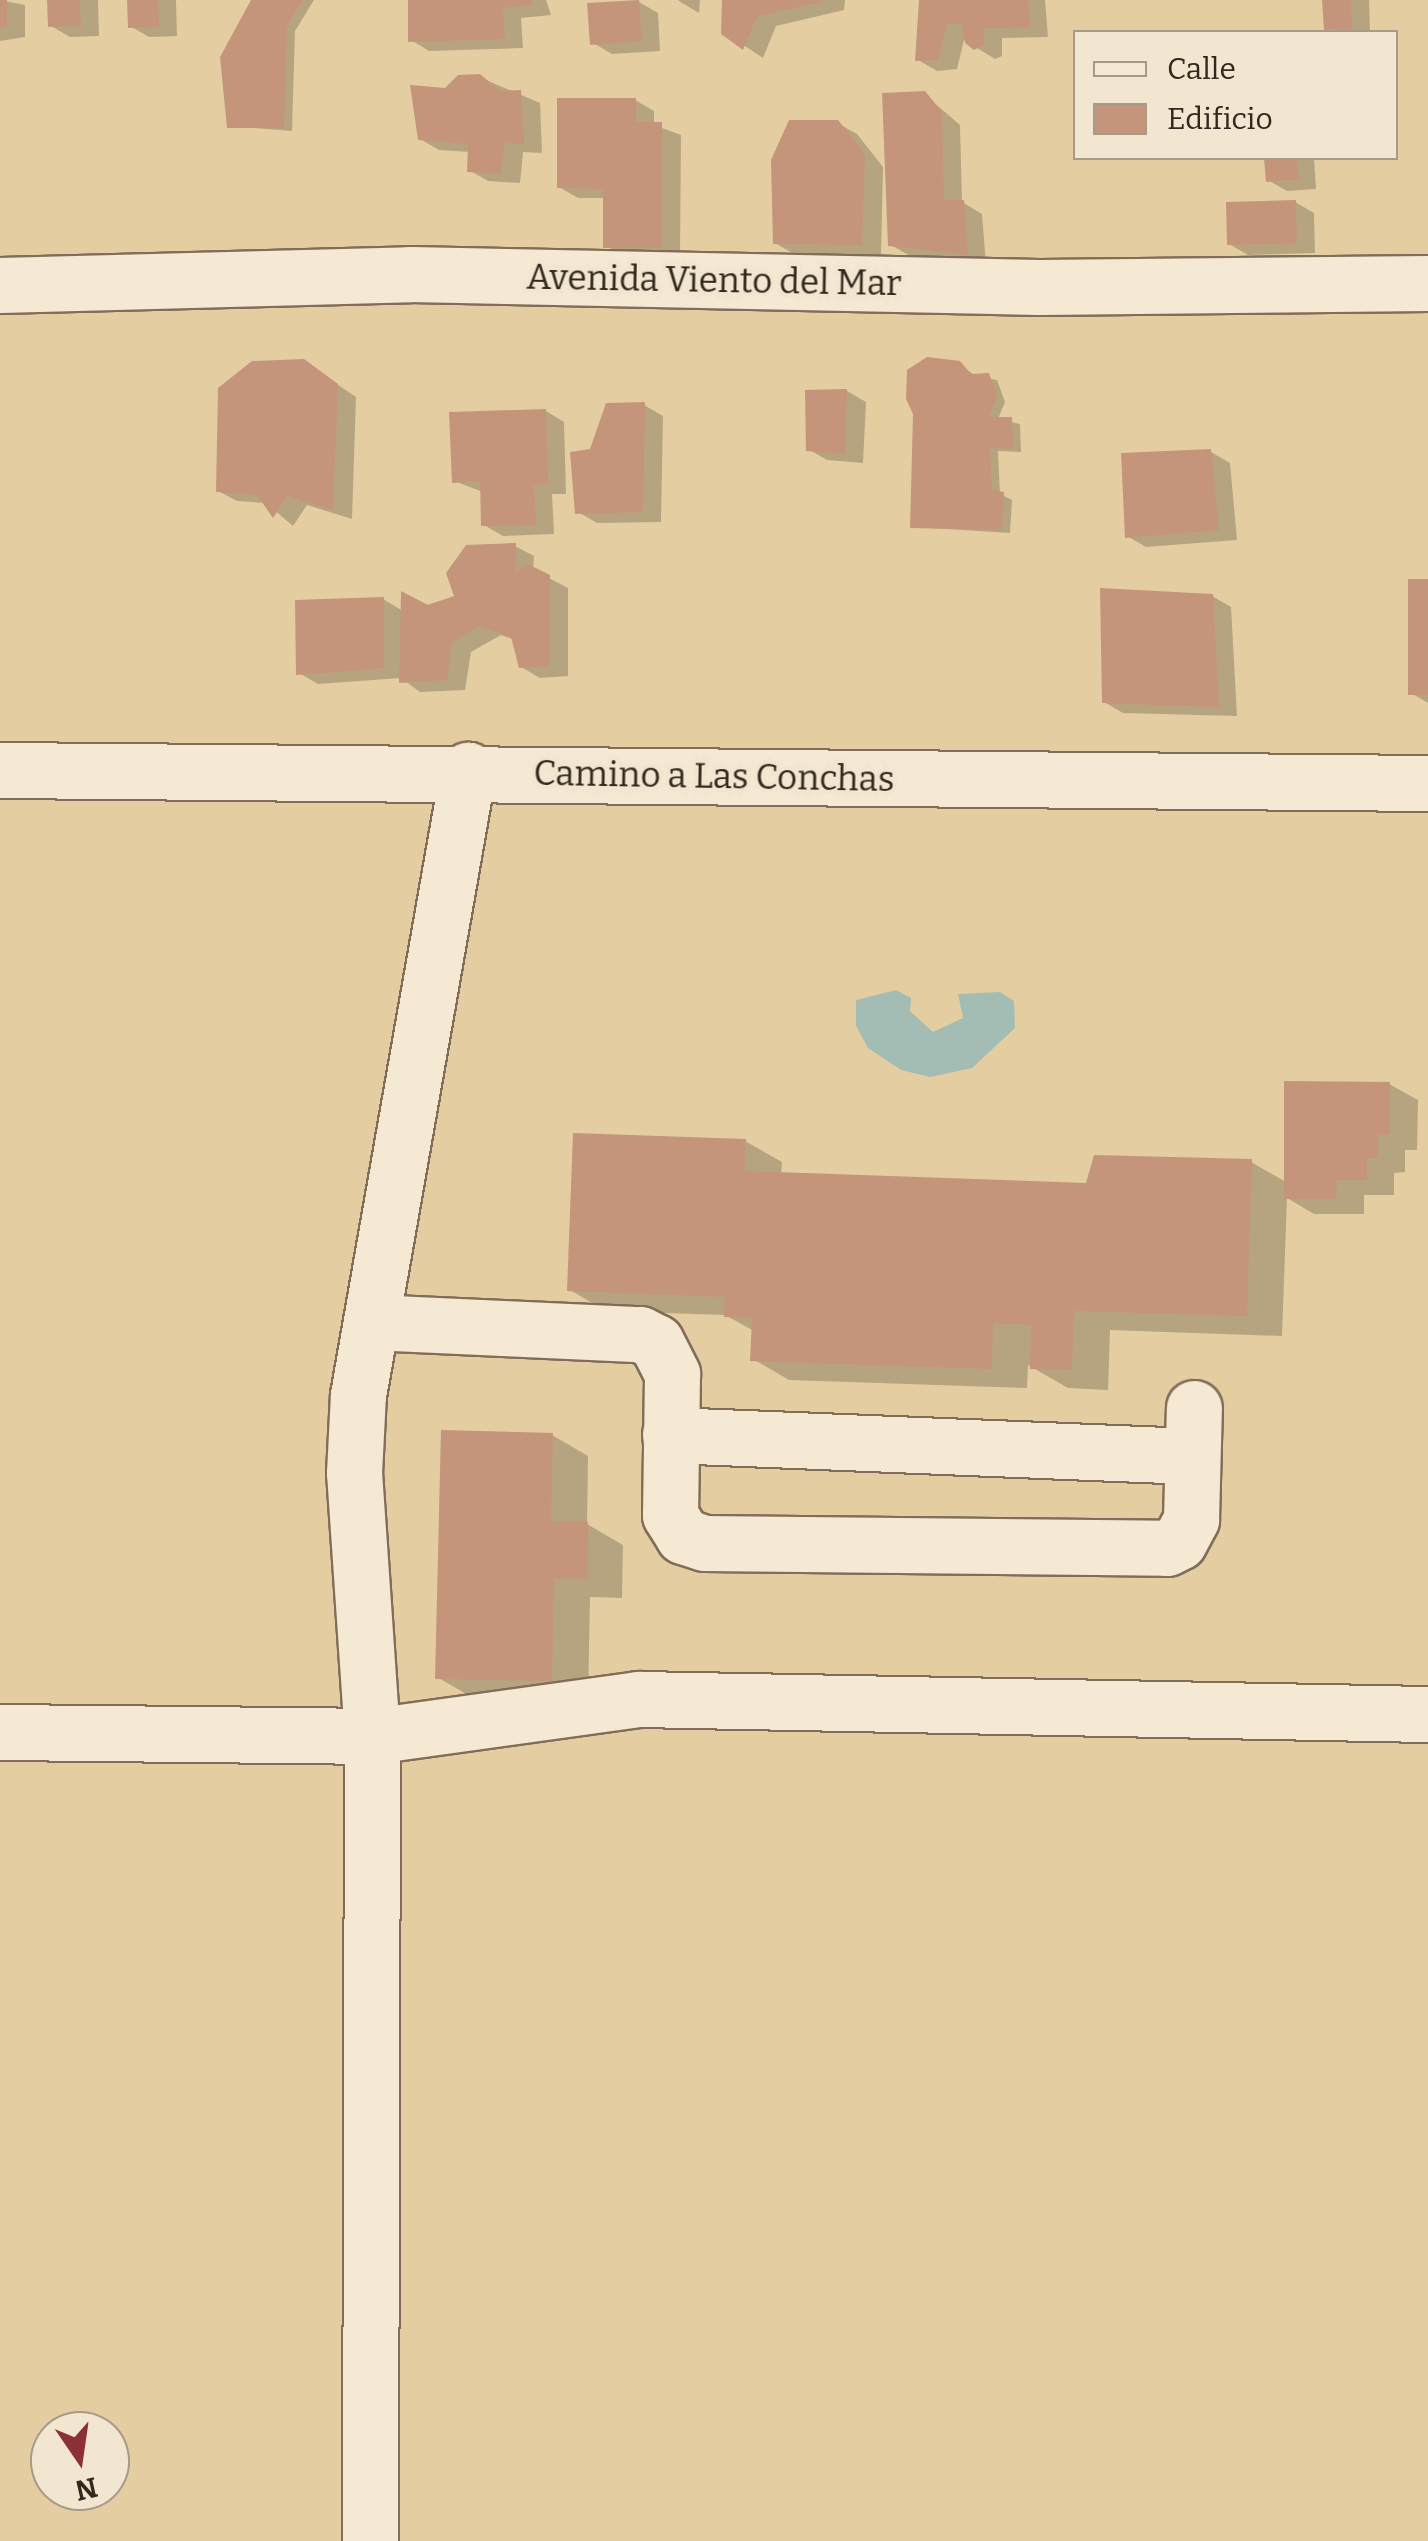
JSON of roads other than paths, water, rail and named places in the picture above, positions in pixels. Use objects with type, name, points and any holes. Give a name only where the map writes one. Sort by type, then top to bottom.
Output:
[{"type":"street","name":"Avenida Viento del Mar","points":[[0,285],[410,274],[1039,287],[1428,283]]},
{"type":"street","name":"Camino a Las Conchas","points":[[0,770],[468,770],[1428,783]]},
{"type":"street","points":[[370,2541],[372,1736],[354,1472],[370,1322],[468,770]]},
{"type":"street","points":[[370,1322],[640,1334],[656,1342],[672,1374],[670,1435],[670,1516],[683,1536],[704,1543],[1167,1548],[1179,1542],[1190,1519],[1192,1432],[670,1435]]},
{"type":"street","points":[[0,1732],[372,1736],[638,1699],[1428,1714]]},
{"type":"water","points":[[896,990],[911,998],[910,1011],[933,1032],[963,1018],[958,994],[1000,992],[1014,1001],[1015,1028],[972,1068],[930,1077],[901,1070],[868,1048],[856,1026],[856,1000]]}]
